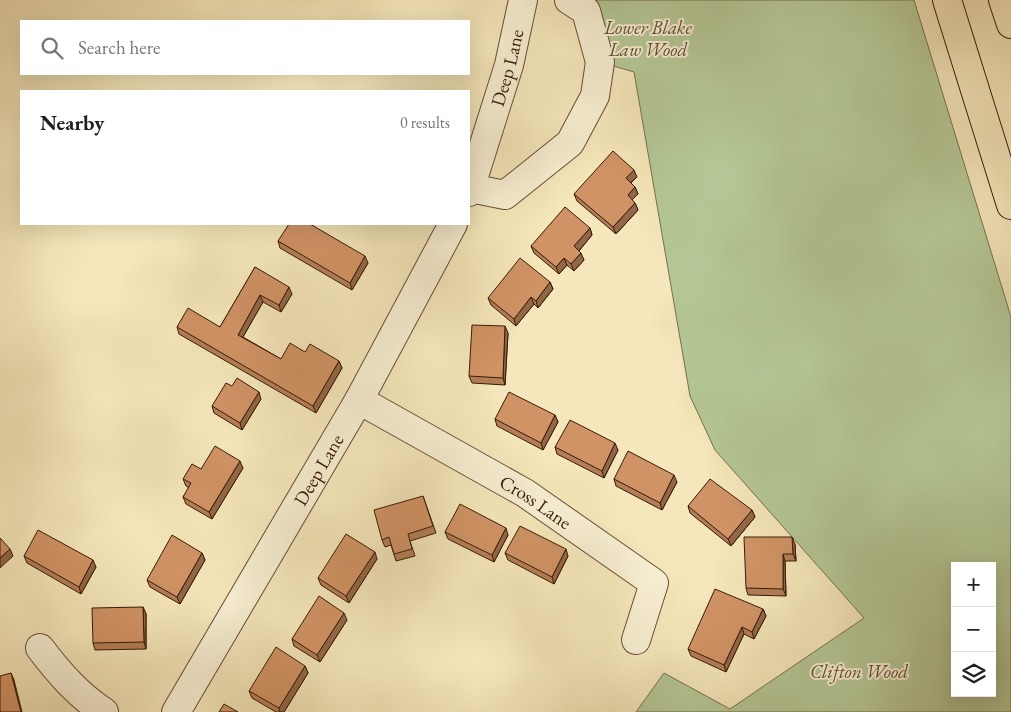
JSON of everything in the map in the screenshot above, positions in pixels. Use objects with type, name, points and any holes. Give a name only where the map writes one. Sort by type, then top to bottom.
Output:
[{"type":"highway","points":[[947,0],[1011,205]]},
{"type":"highway","points":[[1003,0],[1011,24]]},
{"type":"street","name":"Deep Lane","points":[[470,190],[509,65],[523,0]]},
{"type":"street","points":[[470,190],[505,194],[570,143],[594,96],[600,62],[586,12],[569,0]]},
{"type":"street","name":"Deep Lane","points":[[176,712],[359,400],[452,225]]},
{"type":"street","name":"Cross Lane","points":[[359,400],[526,493],[654,583],[636,640]]},
{"type":"street","points":[[40,648],[62,676],[89,702],[104,712]]},
{"type":"green space","points":[[575,0],[914,0],[1011,317],[1011,712],[636,712],[664,673],[730,709],[864,618],[715,450],[690,396],[634,72],[600,62]]},
{"type":"building","points":[[613,151],[634,170],[626,178],[635,187],[628,195],[635,203],[613,227],[574,194]]},
{"type":"building","points":[[565,207],[590,228],[574,246],[581,253],[571,264],[564,258],[556,267],[531,246]]},
{"type":"building","points":[[288,225],[312,225],[365,256],[350,283],[278,241]]},
{"type":"building","points":[[520,258],[550,282],[536,301],[531,297],[514,319],[488,298]]},
{"type":"building","points":[[255,267],[289,287],[279,305],[260,295],[238,335],[281,359],[290,343],[305,352],[310,344],[339,361],[313,406],[177,327],[188,308],[220,327]]},
{"type":"building","points":[[472,325],[505,326],[503,378],[469,376]]},
{"type":"building","points":[[237,378],[259,392],[240,423],[212,406],[226,383],[232,386]]},
{"type":"building","points":[[509,392],[555,415],[541,443],[495,419]]},
{"type":"building","points":[[570,420],[615,443],[602,471],[555,447]]},
{"type":"building","points":[[215,446],[240,461],[209,512],[183,497],[191,483],[183,479],[192,464],[201,469]]},
{"type":"building","points":[[628,451],[674,475],[660,503],[614,479]]},
{"type":"building","points":[[710,479],[752,510],[728,539],[688,506]]},
{"type":"building","points":[[423,496],[433,526],[408,534],[412,549],[394,554],[389,537],[382,540],[374,510]]},
{"type":"building","points":[[460,504],[506,528],[492,555],[445,532]]},
{"type":"building","points":[[520,526],[566,549],[552,577],[505,553]]},
{"type":"building","points":[[38,530],[93,560],[79,587],[24,556]]},
{"type":"building","points":[[346,534],[375,552],[346,596],[318,578]]},
{"type":"building","points":[[172,535],[202,553],[177,597],[147,580]]},
{"type":"building","points":[[744,537],[792,537],[793,554],[783,554],[783,589],[746,588]]},
{"type":"building","points":[[0,538],[10,549],[0,558]]},
{"type":"building","points":[[715,589],[763,609],[752,632],[742,627],[724,665],[688,649]]},
{"type":"building","points":[[319,596],[344,613],[317,655],[292,639]]},
{"type":"building","points":[[143,607],[144,642],[93,643],[92,608]]},
{"type":"building","points":[[276,647],[305,666],[279,708],[249,691]]},
{"type":"building","points":[[11,673],[21,712],[0,712],[0,676]]},
{"type":"building","points":[[224,704],[238,712],[219,712]]},
{"type":"park label","name":"Lower Blake Law Wood","points":[[648,38]]},
{"type":"park label","name":"Clifton Wood","points":[[859,671]]}]
